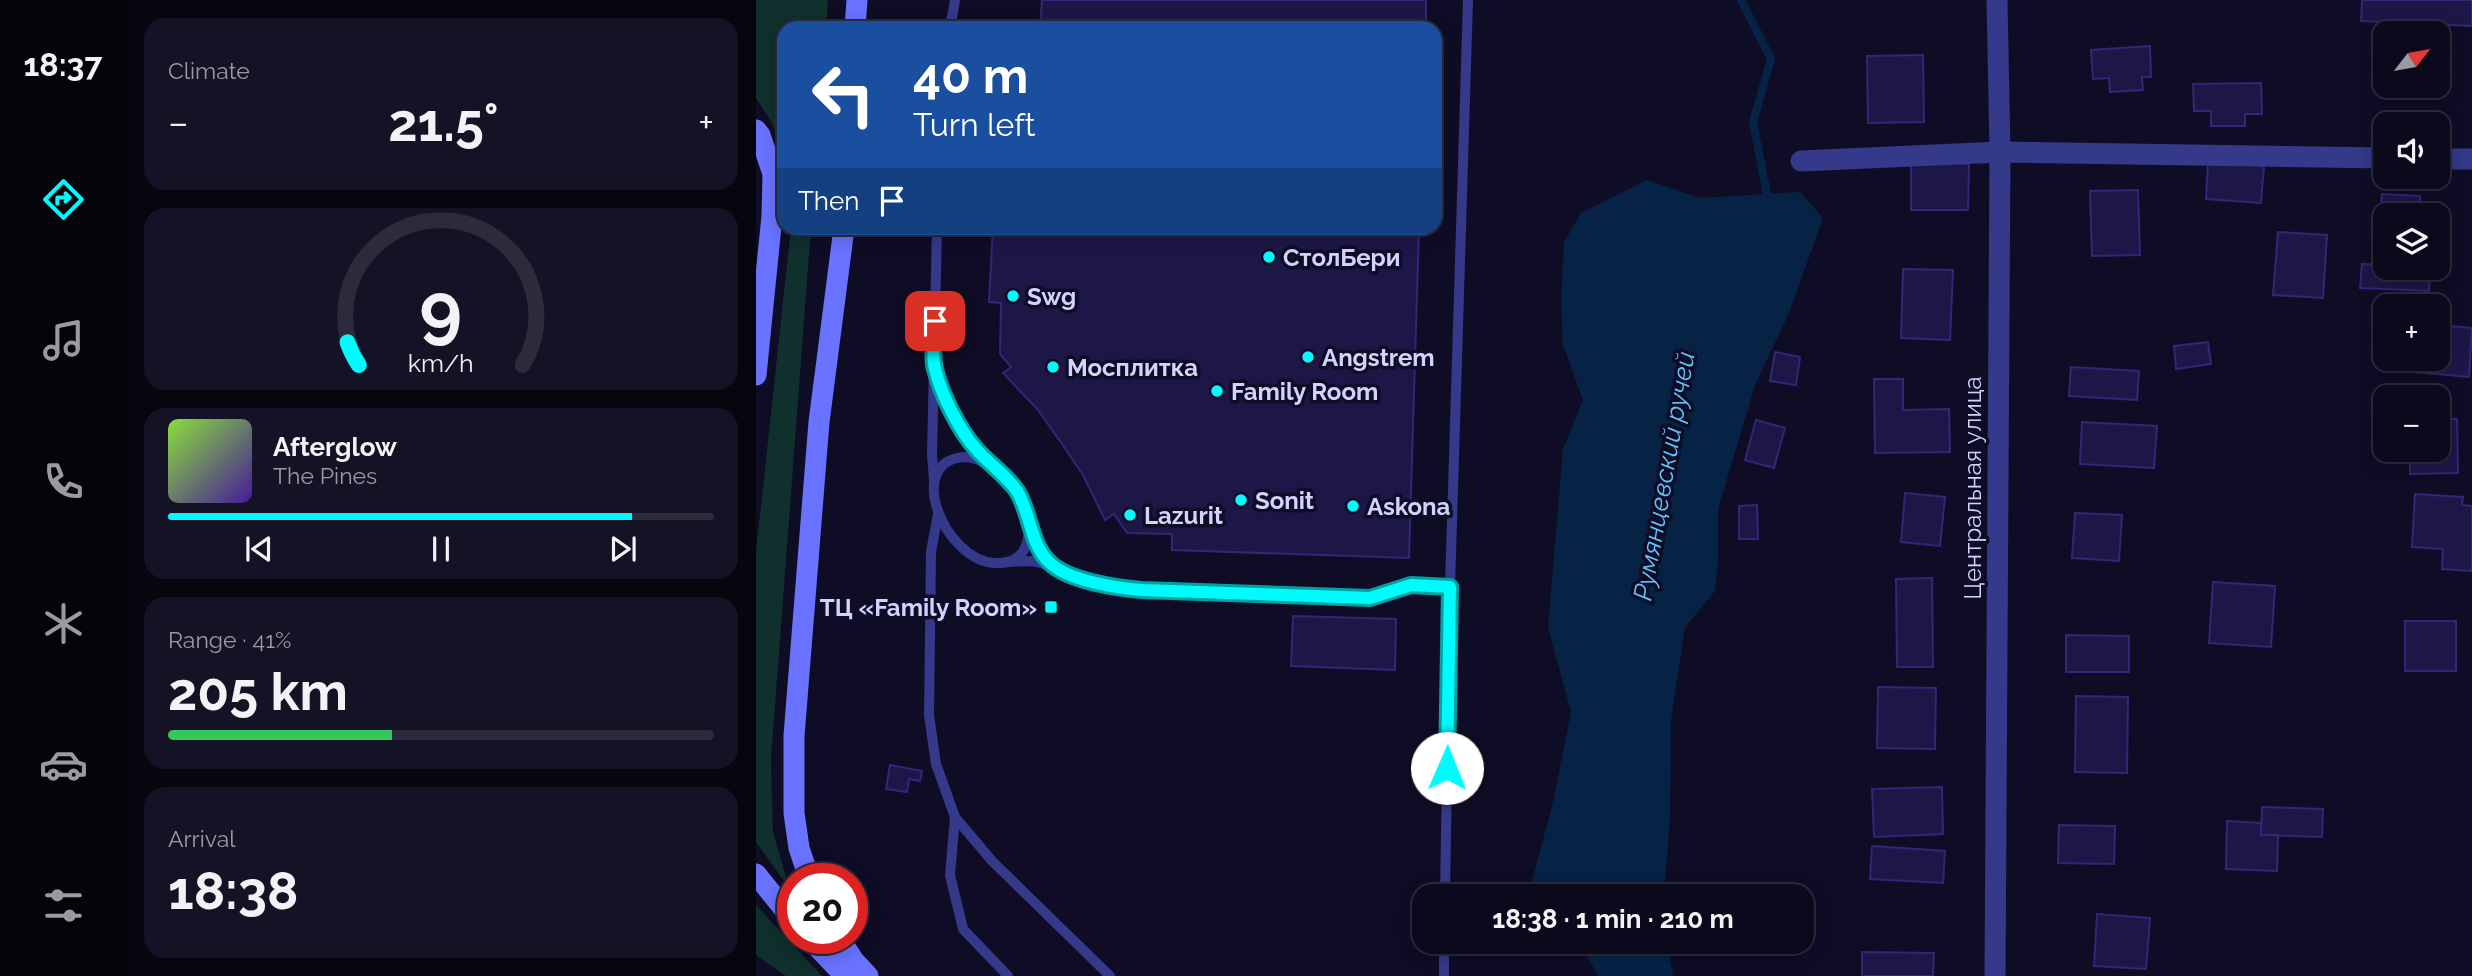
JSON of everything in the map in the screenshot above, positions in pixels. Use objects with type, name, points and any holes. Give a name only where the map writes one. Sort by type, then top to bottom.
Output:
[{"type":"main road","points":[[856,21],[857,0]]},
{"type":"main road","points":[[756,130],[773,174],[772,216],[756,374]]},
{"type":"main road","points":[[804,863],[794,813],[794,736],[819,422],[843,235]]},
{"type":"main road","points":[[756,874],[777,900]]},
{"type":"main road","points":[[824,954],[845,976]]},
{"type":"main road","points":[[849,954],[868,976]]},
{"type":"street","name":"Центральная улица","points":[[1995,976],[2000,152],[1997,0]]},
{"type":"street","points":[[1801,161],[2000,152],[2373,158]]},
{"type":"street","points":[[2450,159],[2472,159]]},
{"type":"lane","points":[[951,21],[955,0]]},
{"type":"lane","points":[[1445,884],[1450,587],[1468,0]]},
{"type":"lane","points":[[937,235],[932,456],[938,513],[931,552],[929,715],[936,764],[956,817],[992,861],[1110,976]]},
{"type":"lane","points":[[934,368],[953,415],[973,447],[1018,493],[1039,549],[1051,565]]},
{"type":"lane","points":[[934,486],[940,470],[951,460],[968,457],[992,466]]},
{"type":"lane","points":[[938,513],[949,534],[970,554],[989,562],[1032,561],[1051,565],[1085,580],[1118,589],[1370,598],[1411,585],[1450,587]]},
{"type":"lane","points":[[1006,562],[1016,558],[1023,550],[1027,540],[1028,520]]},
{"type":"lane","points":[[956,817],[950,875],[963,929],[1009,976]]},
{"type":"lane","points":[[1444,954],[1444,976]]},
{"type":"green space","points":[[756,0],[828,0],[826,21],[777,21],[777,136],[756,98]]},
{"type":"green space","points":[[790,235],[810,235],[771,759],[773,832],[782,863],[777,863],[777,871],[756,842],[756,552]]},
{"type":"green space","points":[[756,905],[777,928],[777,954],[802,954],[822,976],[786,976],[756,955]]},
{"type":"water","points":[[1647,180],[1700,198],[1800,192],[1823,218],[1789,313],[1755,385],[1718,509],[1715,591],[1685,627],[1671,719],[1670,816],[1665,884],[1536,884],[1532,880],[1552,807],[1571,712],[1548,628],[1563,449],[1583,400],[1563,345],[1561,299],[1564,242],[1581,213]]},
{"type":"water","points":[[1586,954],[1669,954],[1673,976],[1598,976]]},
{"type":"building","points":[[1042,0],[1426,0],[1426,21],[1040,21]]},
{"type":"building","points":[[2362,0],[2472,0],[2472,26],[2450,25],[2450,21],[2361,21]]},
{"type":"building","points":[[2150,46],[2151,77],[2142,77],[2143,90],[2110,92],[2109,78],[2093,79],[2091,50]]},
{"type":"building","points":[[1923,55],[1924,122],[1868,123],[1867,56]]},
{"type":"building","points":[[2261,83],[2262,114],[2245,114],[2245,126],[2211,126],[2211,111],[2194,111],[2193,84]]},
{"type":"building","points":[[2208,161],[2264,165],[2261,203],[2206,199]]},
{"type":"building","points":[[1911,163],[1969,164],[1968,210],[1911,210]]},
{"type":"building","points":[[2138,190],[2140,255],[2092,256],[2090,191]]},
{"type":"building","points":[[2382,194],[2420,196],[2420,203],[2381,203]]},
{"type":"building","points":[[2278,232],[2327,235],[2323,298],[2273,295]]},
{"type":"building","name":"Family Room","points":[[993,235],[1419,235],[1409,558],[1172,550],[1172,534],[1127,533],[1114,514],[1105,520],[1083,475],[1062,444],[1038,410],[1003,373],[1011,367],[1000,354],[1001,303],[989,302]]},
{"type":"building","points":[[2362,264],[2373,264],[2373,280],[2429,280],[2429,291],[2360,288]]},
{"type":"building","points":[[1903,269],[1953,270],[1950,340],[1901,338]]},
{"type":"building","points":[[2450,326],[2472,328],[2469,377],[2403,371],[2450,371]]},
{"type":"building","points":[[2208,342],[2211,364],[2176,369],[2174,346]]},
{"type":"building","points":[[1775,352],[1800,357],[1796,385],[1770,381]]},
{"type":"building","points":[[2071,367],[2139,371],[2137,400],[2069,396]]},
{"type":"building","points":[[1874,379],[1903,379],[1903,410],[1949,409],[1950,452],[1875,453]]},
{"type":"building","points":[[2450,419],[2457,419],[2458,473],[2410,474],[2410,462],[2450,462]]},
{"type":"building","points":[[1756,420],[1785,428],[1774,468],[1745,460]]},
{"type":"building","points":[[2082,422],[2157,426],[2154,468],[2080,464]]},
{"type":"building","points":[[1905,493],[1945,497],[1940,546],[1901,542]]},
{"type":"building","points":[[2415,494],[2463,497],[2462,505],[2472,506],[2472,571],[2442,569],[2443,549],[2412,547]]},
{"type":"building","points":[[1757,505],[1758,539],[1739,539],[1739,506]]},
{"type":"building","points":[[2075,513],[2122,515],[2119,561],[2072,558]]},
{"type":"building","points":[[1932,578],[1933,667],[1897,667],[1896,579]]},
{"type":"building","points":[[2213,582],[2275,586],[2271,647],[2209,643]]},
{"type":"building","points":[[1293,616],[1396,619],[1395,670],[1291,666]]},
{"type":"building","points":[[2405,621],[2456,621],[2456,671],[2405,671]]},
{"type":"building","points":[[2066,635],[2129,636],[2129,672],[2066,672]]},
{"type":"building","points":[[1878,687],[1936,688],[1935,749],[1877,748]]},
{"type":"building","points":[[2076,696],[2128,697],[2127,773],[2075,772]]},
{"type":"building","points":[[890,765],[922,771],[920,781],[909,779],[907,792],[886,789]]},
{"type":"building","points":[[1942,787],[1943,834],[1874,837],[1872,789]]},
{"type":"building","points":[[2262,807],[2323,809],[2322,837],[2261,835]]},
{"type":"building","points":[[2227,821],[2261,823],[2261,835],[2278,835],[2277,871],[2226,869]]},
{"type":"building","points":[[2059,825],[2115,826],[2114,864],[2058,863]]},
{"type":"building","points":[[1872,846],[1945,851],[1943,883],[1870,879]]},
{"type":"building","points":[[2097,914],[2150,918],[2146,969],[2094,966]]},
{"type":"building","points":[[1862,952],[1934,953],[1933,976],[1862,976]]},
{"type":"waterway","name":"Румянцевский ручей","points":[[1741,0],[1771,59],[1753,122],[1767,194],[1762,203]]},
{"type":"place","name":"СтолБери","points":[[1269,257]]},
{"type":"place","name":"Swg","points":[[1013,296]]},
{"type":"place","name":"Angstrem","points":[[1308,357]]},
{"type":"place","name":"Мосплитка","points":[[1053,367]]},
{"type":"place","name":"Family Room","points":[[1217,391]]},
{"type":"place","name":"Sonit","points":[[1241,500]]},
{"type":"place","name":"Askona","points":[[1353,506]]},
{"type":"place","name":"Lazurit","points":[[1130,515]]},
{"type":"place","name":"ТЦ «Family Room»","points":[[1051,607]]},
{"type":"route","points":[[935,321],[934,368],[953,415],[973,447],[1018,493],[1039,549],[1051,565],[1085,580],[1118,589],[1370,598],[1411,585],[1450,587],[1447,768]]}]
